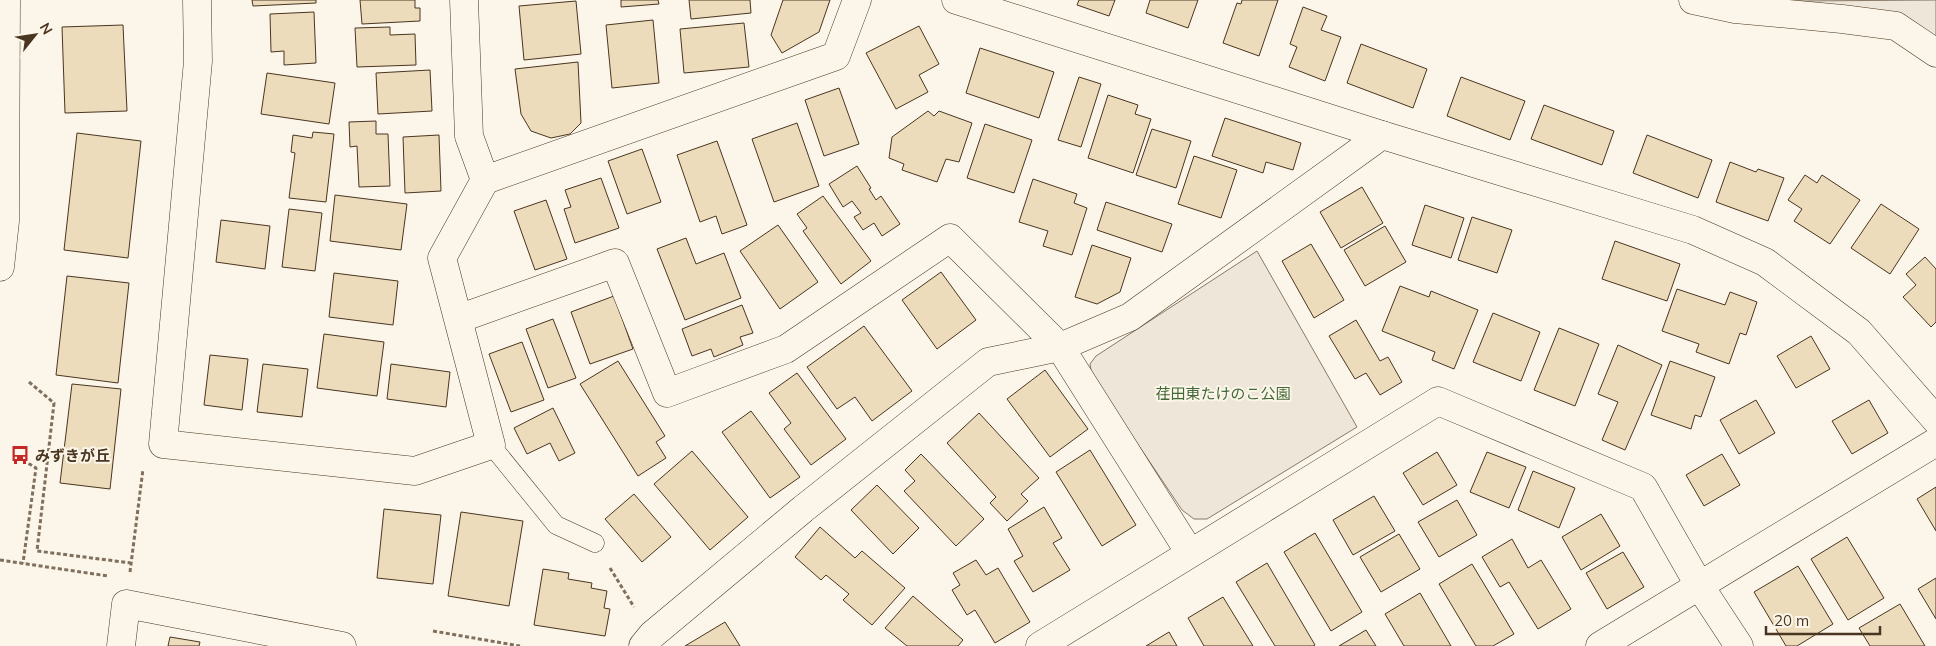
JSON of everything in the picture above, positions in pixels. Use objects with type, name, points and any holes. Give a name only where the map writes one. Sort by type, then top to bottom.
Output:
[{"type":"street","points":[[0,268],[5,221],[6,0]]},
{"type":"street","points":[[197,0],[198,61],[163,444],[415,471],[491,445],[442,258],[485,180],[836,56],[857,0]]},
{"type":"street","points":[[464,0],[468,136],[485,180]]},
{"type":"street","points":[[956,0],[1382,135],[1693,230],[1765,262],[1859,332],[1936,420]]},
{"type":"street","points":[[1693,0],[1735,10],[1842,19],[1896,26],[1936,53]]},
{"type":"street","points":[[647,641],[803,509],[988,362],[1060,347],[1130,317],[1382,135]]},
{"type":"street","points":[[458,319],[615,263],[667,393],[786,349],[950,238],[1060,347],[1190,553]]},
{"type":"street","points":[[1040,646],[1438,401],[1643,487],[1699,585],[1739,646]]},
{"type":"street","points":[[1600,646],[1936,442]]},
{"type":"street","points":[[121,646],[128,592],[342,646]]},
{"type":"lane","points":[[491,445],[556,525],[594,543]]},
{"type":"path","points":[[29,382],[54,403],[37,551],[131,563]]},
{"type":"path","points":[[0,560],[23,563],[128,592],[144,462],[163,444]]},
{"type":"path","points":[[23,460],[36,468],[23,563]]},
{"type":"path","points":[[594,543],[647,641]]},
{"type":"path","points":[[433,631],[520,646]]},
{"type":"green space","points":[[1936,0],[1936,40],[1900,20],[1795,1]]},
{"type":"green space","name":"荏田東たけのこ公園","points":[[1257,251],[1357,427],[1207,519],[1194,519],[1182,510],[1092,376],[1090,364],[1096,356]]},
{"type":"building","points":[[252,0],[316,0],[316,3],[253,6]]},
{"type":"building","points":[[360,0],[415,0],[415,8],[420,8],[420,21],[362,24]]},
{"type":"building","points":[[621,0],[658,0],[659,4],[621,7]]},
{"type":"building","points":[[689,0],[750,0],[751,13],[691,19]]},
{"type":"building","points":[[783,0],[830,0],[819,32],[782,53],[771,35]]},
{"type":"building","points":[[1079,0],[1115,0],[1109,16],[1077,5]]},
{"type":"building","points":[[1150,0],[1198,0],[1188,28],[1146,13]]},
{"type":"building","points":[[1242,0],[1278,0],[1259,56],[1223,43],[1237,3],[1241,4]]},
{"type":"building","points":[[576,1],[581,54],[524,60],[519,6]]},
{"type":"building","points":[[1303,7],[1327,16],[1321,30],[1341,37],[1325,81],[1289,67],[1297,47],[1290,44]]},
{"type":"building","points":[[314,12],[316,63],[284,65],[284,51],[271,52],[270,14]]},
{"type":"building","points":[[653,20],[659,83],[612,88],[606,25]]},
{"type":"building","points":[[744,23],[749,67],[684,73],[680,29]]},
{"type":"building","points":[[123,25],[127,111],[65,113],[62,27]]},
{"type":"building","points":[[919,26],[939,64],[919,75],[928,92],[896,109],[866,53]]},
{"type":"building","points":[[390,27],[390,35],[415,34],[416,65],[357,67],[355,28]]},
{"type":"building","points":[[1361,44],[1427,69],[1413,108],[1347,83]]},
{"type":"building","points":[[980,48],[1054,72],[1039,118],[966,93]]},
{"type":"building","points":[[578,62],[581,123],[570,134],[551,138],[531,131],[521,114],[515,69]]},
{"type":"building","points":[[430,70],[432,111],[378,114],[376,73]]},
{"type":"building","points":[[267,73],[335,83],[329,124],[261,114]]},
{"type":"building","points":[[1079,77],[1101,84],[1081,147],[1058,140]]},
{"type":"building","points":[[1461,77],[1525,101],[1510,140],[1447,116]]},
{"type":"building","points":[[839,88],[859,144],[824,156],[805,100]]},
{"type":"building","points":[[1108,95],[1138,105],[1135,114],[1151,119],[1133,173],[1088,158]]},
{"type":"building","points":[[1544,105],[1614,131],[1602,165],[1531,139]]},
{"type":"building","points":[[928,111],[934,116],[939,111],[972,123],[959,162],[946,159],[937,182],[902,170],[904,164],[889,158],[892,137]]},
{"type":"building","points":[[1225,118],[1301,143],[1293,170],[1266,162],[1263,173],[1212,156]]},
{"type":"building","points":[[376,121],[376,134],[388,134],[390,186],[359,187],[357,146],[350,147],[349,122]]},
{"type":"building","points":[[797,123],[819,186],[774,202],[752,139]]},
{"type":"building","points":[[985,124],[1032,140],[1014,193],[967,178]]},
{"type":"building","points":[[1152,129],[1191,141],[1176,188],[1136,175]]},
{"type":"building","points":[[313,132],[334,134],[326,202],[289,198],[295,153],[291,152],[293,135],[312,138]]},
{"type":"building","points":[[77,133],[141,141],[128,258],[64,250]]},
{"type":"building","points":[[439,135],[441,191],[405,193],[403,137]]},
{"type":"building","points":[[1647,135],[1712,160],[1698,198],[1633,173]]},
{"type":"building","points":[[717,141],[747,225],[722,234],[716,216],[700,222],[677,155]]},
{"type":"building","points":[[642,149],[661,202],[627,214],[608,161]]},
{"type":"building","points":[[1194,156],[1237,170],[1221,218],[1178,204]]},
{"type":"building","points":[[1730,162],[1756,172],[1758,169],[1784,178],[1768,221],[1716,202]]},
{"type":"building","points":[[857,166],[876,200],[881,196],[900,224],[882,236],[874,223],[863,230],[854,217],[861,213],[852,201],[843,207],[829,184]]},
{"type":"building","points":[[1805,175],[1817,183],[1822,175],[1860,200],[1830,244],[1794,221],[1802,209],[1788,200]]},
{"type":"building","points":[[601,178],[619,228],[575,243],[564,209],[571,207],[565,190]]},
{"type":"building","points":[[1033,179],[1077,194],[1074,203],[1087,208],[1072,255],[1043,246],[1048,231],[1019,222]]},
{"type":"building","points":[[1362,187],[1383,223],[1341,248],[1320,212]]},
{"type":"building","points":[[335,195],[407,204],[401,250],[330,241]]},
{"type":"building","points":[[823,196],[871,261],[841,284],[803,231],[807,228],[797,214]]},
{"type":"building","points":[[546,200],[567,259],[535,270],[514,211]]},
{"type":"building","points":[[1106,202],[1172,224],[1162,252],[1097,230]]},
{"type":"building","points":[[1881,204],[1919,229],[1890,274],[1851,248]]},
{"type":"building","points":[[1425,205],[1464,218],[1451,258],[1412,245]]},
{"type":"building","points":[[289,209],[322,213],[315,271],[282,267]]},
{"type":"building","points":[[1472,217],[1512,230],[1497,273],[1458,260]]},
{"type":"building","points":[[221,220],[270,226],[265,269],[216,262]]},
{"type":"building","points":[[778,225],[818,282],[780,309],[740,251]]},
{"type":"building","points":[[1385,226],[1406,262],[1365,286],[1344,250]]},
{"type":"building","points":[[686,238],[696,264],[724,253],[741,298],[685,320],[657,249]]},
{"type":"building","points":[[1615,241],[1680,264],[1667,301],[1602,279]]},
{"type":"building","points":[[1311,244],[1344,300],[1314,318],[1282,261]]},
{"type":"building","points":[[1092,245],[1131,258],[1120,292],[1097,304],[1075,297]]},
{"type":"building","points":[[1925,257],[1936,269],[1936,322],[1931,327],[1903,297],[1916,285],[1906,274]]},
{"type":"building","points":[[941,272],[976,320],[937,349],[902,300]]},
{"type":"building","points":[[334,273],[398,281],[393,325],[329,317]]},
{"type":"building","points":[[67,276],[129,283],[118,383],[56,375]]},
{"type":"building","points":[[1400,286],[1429,297],[1431,291],[1478,310],[1454,369],[1432,360],[1435,352],[1382,331]]},
{"type":"building","points":[[1677,289],[1725,305],[1730,292],[1757,302],[1746,335],[1740,333],[1729,364],[1696,352],[1699,344],[1662,331]]},
{"type":"building","points":[[614,296],[633,349],[590,364],[571,312]]},
{"type":"building","points":[[742,305],[753,333],[740,337],[743,345],[714,357],[711,349],[692,356],[682,329]]},
{"type":"building","points":[[1493,313],[1540,332],[1521,381],[1473,362]]},
{"type":"building","points":[[553,319],[576,378],[548,388],[526,329]]},
{"type":"building","points":[[1356,320],[1380,361],[1388,357],[1402,382],[1380,395],[1366,373],[1355,379],[1329,336]]},
{"type":"building","points":[[864,326],[912,391],[872,421],[855,397],[837,409],[807,367]]},
{"type":"building","points":[[1559,328],[1599,344],[1575,406],[1534,390]]},
{"type":"building","points":[[324,334],[384,342],[377,396],[317,388]]},
{"type":"building","points":[[1811,336],[1830,369],[1796,388],[1777,356]]},
{"type":"building","points":[[522,342],[544,400],[511,412],[489,354]]},
{"type":"building","points":[[1618,345],[1662,365],[1625,450],[1602,440],[1618,402],[1598,394]]},
{"type":"building","points":[[210,355],[248,359],[242,410],[204,405]]},
{"type":"building","points":[[618,361],[665,436],[656,442],[666,458],[638,476],[580,384]]},
{"type":"building","points":[[1670,361],[1715,377],[1701,417],[1695,415],[1691,429],[1651,415]]},
{"type":"building","points":[[263,364],[308,369],[302,417],[257,412]]},
{"type":"building","points":[[391,364],[450,372],[446,407],[387,399]]},
{"type":"building","points":[[1045,370],[1088,429],[1050,457],[1007,399]]},
{"type":"building","points":[[797,373],[846,439],[811,465],[784,429],[791,423],[769,393]]},
{"type":"building","points":[[72,384],[121,389],[110,489],[60,483]]},
{"type":"building","points":[[1756,400],[1775,433],[1739,454],[1720,420]]},
{"type":"building","points":[[1869,400],[1888,433],[1852,454],[1832,421]]},
{"type":"building","points":[[553,408],[575,453],[559,461],[550,443],[527,454],[514,428]]},
{"type":"building","points":[[751,411],[800,477],[770,498],[722,432]]},
{"type":"building","points":[[979,413],[1039,478],[1021,494],[1028,501],[1007,521],[990,503],[996,497],[947,443]]},
{"type":"building","points":[[1090,450],[1136,525],[1102,546],[1056,472]]},
{"type":"building","points":[[692,451],[748,517],[710,550],[654,484]]},
{"type":"building","points":[[1437,452],[1457,485],[1423,505],[1403,473]]},
{"type":"building","points":[[1487,452],[1526,467],[1509,508],[1470,492]]},
{"type":"building","points":[[921,454],[984,519],[956,546],[904,491],[915,481],[905,470]]},
{"type":"building","points":[[1722,454],[1740,485],[1704,506],[1686,475]]},
{"type":"building","points":[[1533,471],[1575,488],[1559,528],[1518,510]]},
{"type":"building","points":[[877,485],[919,528],[893,554],[851,510]]},
{"type":"building","points":[[1936,487],[1936,531],[1917,499]]},
{"type":"building","points":[[634,494],[671,537],[642,562],[605,519]]},
{"type":"building","points":[[1374,496],[1395,531],[1353,555],[1333,520]]},
{"type":"building","points":[[1457,500],[1477,535],[1439,557],[1418,522]]},
{"type":"building","points":[[1044,507],[1062,538],[1053,543],[1070,570],[1033,592],[1014,561],[1023,556],[1008,529]]},
{"type":"building","points":[[384,509],[441,515],[433,584],[377,578]]},
{"type":"building","points":[[461,512],[523,521],[509,606],[448,596]]},
{"type":"building","points":[[1601,514],[1620,546],[1581,570],[1562,537]]},
{"type":"building","points":[[820,527],[855,558],[862,551],[905,588],[872,625],[843,600],[849,594],[826,575],[821,580],[795,557]]},
{"type":"building","points":[[1315,533],[1362,612],[1331,631],[1284,552]]},
{"type":"building","points":[[1399,534],[1420,569],[1381,592],[1360,557]]},
{"type":"building","points":[[1847,537],[1884,598],[1848,620],[1811,559]]},
{"type":"building","points":[[1512,539],[1528,568],[1541,560],[1571,609],[1538,629],[1509,582],[1500,587],[1482,557]]},
{"type":"building","points":[[1623,552],[1644,587],[1607,609],[1586,573]]},
{"type":"building","points":[[976,560],[986,575],[998,568],[1030,622],[995,643],[975,610],[967,615],[952,590],[960,585],[953,573]]},
{"type":"building","points":[[1267,563],[1315,645],[1275,646],[1236,582]]},
{"type":"building","points":[[1472,564],[1514,634],[1493,646],[1476,646],[1439,584]]},
{"type":"building","points":[[1798,566],[1833,624],[1797,646],[1786,646],[1754,592]]},
{"type":"building","points":[[543,569],[569,573],[568,579],[592,583],[591,588],[607,591],[604,608],[610,609],[605,636],[534,625]]},
{"type":"building","points":[[1936,578],[1936,619],[1918,589]]},
{"type":"building","points":[[1420,593],[1451,646],[1404,646],[1385,614]]},
{"type":"building","points":[[913,596],[963,640],[958,646],[907,646],[885,628]]},
{"type":"building","points":[[1223,597],[1253,646],[1204,646],[1188,618]]},
{"type":"building","points":[[1900,604],[1925,646],[1870,646],[1859,628]]},
{"type":"building","points":[[725,622],[740,646],[685,646]]},
{"type":"building","points":[[1366,630],[1376,646],[1339,646]]},
{"type":"building","points":[[1169,632],[1177,646],[1146,646]]},
{"type":"building","points":[[170,637],[200,642],[199,646],[168,646]]},
{"type":"place","name":"みずきが丘","points":[[20,455]]}]
